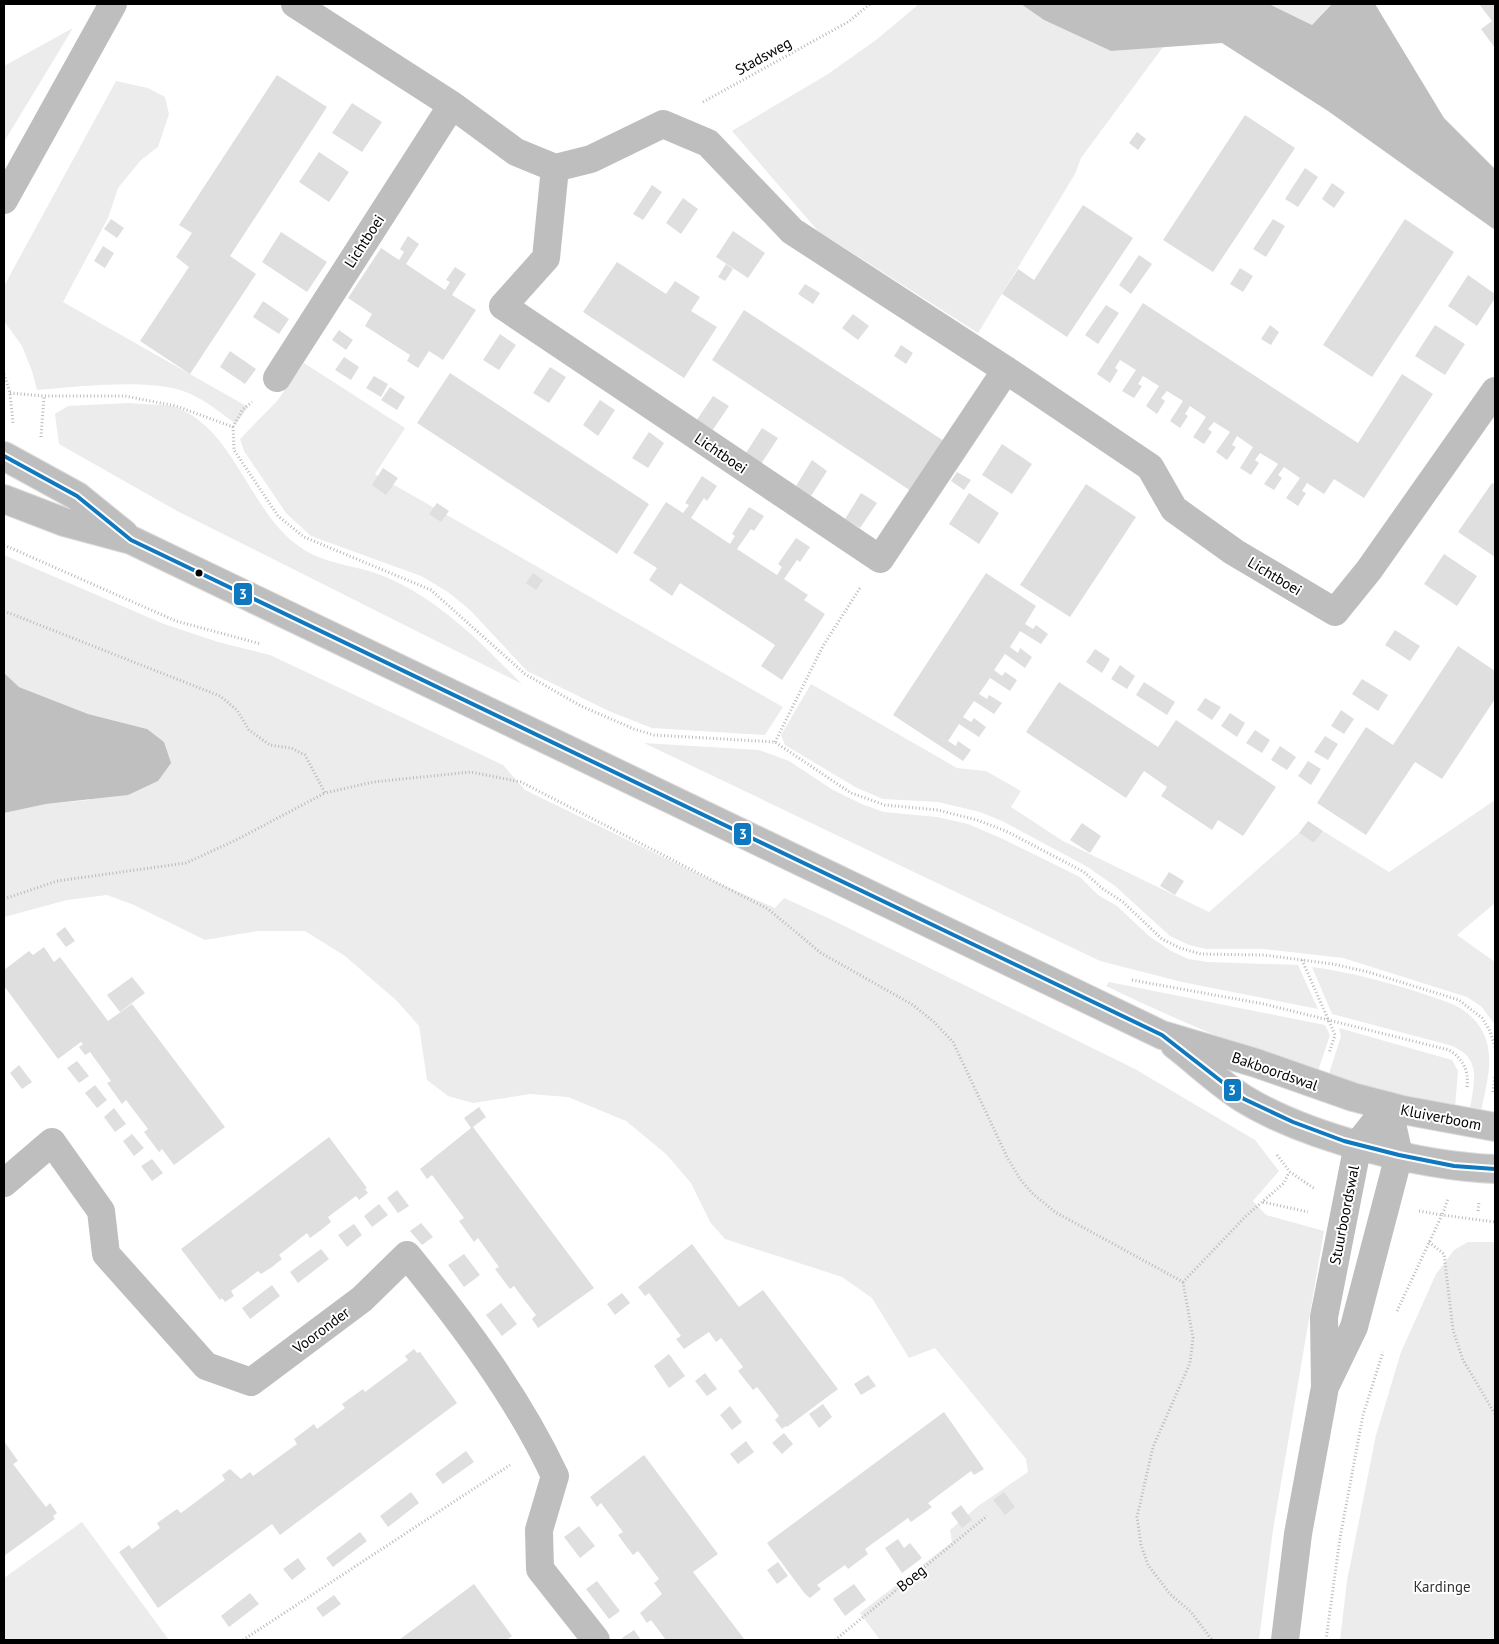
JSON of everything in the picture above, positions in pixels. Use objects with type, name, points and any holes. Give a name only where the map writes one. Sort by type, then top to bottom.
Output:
[{"type":"street","points":[[6,203],[113,4]]},
{"type":"street","points":[[295,4],[452,105],[516,152],[555,168],[591,160],[663,124]]},
{"type":"street","name":"Lichtboei","points":[[277,378],[452,105]]},
{"type":"street","name":"Lichtboei","points":[[663,124],[708,143],[792,231],[1006,370],[1150,467],[1174,508],[1234,552],[1335,612],[1369,570],[1495,391]]},
{"type":"street","name":"Lichtboei","points":[[555,168],[546,258],[503,306],[880,559]]},
{"type":"street","points":[[880,559],[1006,370]]},
{"type":"street","name":"Bakboordswal","points":[[4,456],[77,496],[131,540]]},
{"type":"street","name":"Bakboordswal","points":[[4,499],[64,522],[131,540],[1162,1035],[1256,1063],[1304,1082],[1388,1106]]},
{"type":"street","name":"Bakboordswal","points":[[1162,1035],[1244,1099],[1306,1127],[1399,1155]]},
{"type":"street","name":"Kluiverboom","points":[[1388,1106],[1495,1127]]},
{"type":"street","name":"Stuurboordswal","points":[[1285,1640],[1298,1534],[1325,1387],[1324,1316],[1358,1144],[1388,1106]]},
{"type":"street","name":"Stuurboordswal","points":[[1325,1387],[1354,1327],[1399,1155],[1388,1106]]},
{"type":"street","name":"Vooronder","points":[[4,1183],[52,1142],[101,1211],[106,1254],[206,1366],[251,1382],[362,1299],[406,1255],[459,1319],[541,1446],[555,1476],[539,1530],[540,1569],[596,1640]]},
{"type":"street","points":[[1399,1155],[1454,1166],[1495,1169]]},
{"type":"path","name":"Stadsweg","points":[[663,124],[848,22],[870,4]]},
{"type":"path","points":[[4,374],[10,393],[13,424]]},
{"type":"path","points":[[10,393],[44,396],[125,396],[176,406],[233,427],[234,450],[278,516],[304,537],[431,590],[533,678],[581,706],[634,729],[654,735],[775,742],[851,793],[885,805],[938,810],[977,820],[1006,831],[1084,872],[1103,889],[1123,902],[1162,939],[1180,948],[1201,954],[1264,955],[1302,959],[1368,972],[1459,1000],[1482,1018],[1490,1031],[1495,1047]]},
{"type":"path","points":[[40,443],[44,396]]},
{"type":"path","points":[[775,742],[823,646],[880,559]]},
{"type":"path","points":[[4,611],[220,696],[237,710],[249,730],[270,745],[291,748],[305,755],[325,793]]},
{"type":"path","points":[[4,899],[57,880],[186,863],[236,840],[325,793],[373,782],[471,772],[521,782],[768,909],[821,953],[913,1006],[934,1022],[953,1042],[1007,1158],[1020,1179],[1032,1193],[1055,1212],[1183,1282]]},
{"type":"path","points":[[1302,959],[1335,1035],[1327,1060]]},
{"type":"path","points":[[1183,1282],[1246,1216],[1284,1183],[1290,1172]]},
{"type":"path","points":[[1263,1202],[1343,1220]]},
{"type":"path","points":[[1395,1313],[1442,1215],[1495,1222]]},
{"type":"path","points":[[1429,1242],[1444,1254],[1454,1330],[1463,1360],[1495,1414]]},
{"type":"path","points":[[1183,1282],[1193,1338],[1190,1363],[1153,1447],[1136,1517],[1141,1545],[1148,1565],[1170,1594],[1191,1612],[1212,1640]]},
{"type":"path","points":[[1326,1640],[1340,1538],[1363,1415],[1384,1350]]},
{"type":"path","points":[[243,1640],[541,1446]]},
{"type":"path","name":"Boeg","points":[[835,1640],[987,1516]]},
{"type":"green space","points":[[919,4],[1021,4],[1044,20],[1111,51],[1163,47],[1081,158],[1075,174],[978,333],[818,231],[732,131],[828,74],[876,40]]},
{"type":"green space","points":[[1269,4],[1332,4],[1312,25]]},
{"type":"green space","points":[[73,28],[4,142],[4,66]]},
{"type":"green space","points":[[116,81],[148,88],[165,97],[169,114],[158,147],[141,160],[118,188],[108,218],[63,302],[248,407],[236,424],[195,396],[180,390],[164,387],[128,384],[37,390],[22,346],[4,321],[4,286]]},
{"type":"green space","points":[[304,363],[405,428],[375,474],[783,707],[765,735],[652,728],[611,712],[527,671],[470,610],[448,592],[421,576],[311,536],[286,513],[244,451],[240,439],[277,401]]},
{"type":"green space","points":[[129,403],[173,406],[198,419],[215,435],[229,454],[268,514],[283,532],[300,547],[320,558],[386,577],[425,598],[459,624],[522,684],[177,511],[59,444],[55,414],[68,406]]},
{"type":"green space","points":[[4,555],[164,624],[218,642],[270,655],[503,765],[525,790],[702,876],[775,908],[784,898],[1135,1069],[1255,1140],[1279,1171],[1253,1201],[1266,1215],[1324,1231],[1273,1530],[1259,1640],[880,1640],[860,1613],[952,1542],[950,1530],[978,1506],[1028,1472],[1026,1459],[935,1348],[909,1358],[872,1298],[842,1277],[725,1239],[710,1222],[691,1183],[666,1154],[626,1121],[568,1097],[530,1094],[473,1103],[448,1096],[427,1080],[419,1026],[397,1001],[345,956],[305,931],[257,931],[205,940],[134,905],[107,895],[67,900],[4,917],[4,813],[46,804],[89,800],[147,729],[88,714],[19,687],[4,673]]},
{"type":"green space","points":[[811,684],[957,768],[986,771],[1021,791],[1011,807],[1063,841],[1209,912],[1299,833],[1314,843],[1323,831],[1389,872],[1495,800],[1495,903],[1457,935],[1495,962],[1495,1025],[1482,1007],[1467,997],[1343,958],[1264,949],[1206,949],[1189,945],[1170,936],[1115,886],[1086,866],[1002,821],[980,812],[938,802],[883,799],[857,788],[785,745],[781,735]]},
{"type":"green space","points":[[644,743],[759,750],[789,761],[833,790],[864,805],[884,812],[937,817],[968,824],[1080,877],[1098,895],[1117,906],[1149,936],[1171,951],[1188,959],[1208,962],[1298,965],[1318,1009],[1182,982],[1100,961]]},
{"type":"green space","points":[[1312,967],[1396,985],[1449,1003],[1467,1013],[1481,1029],[1486,1038],[1489,1052],[1488,1078],[1481,1112],[1470,1109],[1474,1071],[1472,1063],[1467,1056],[1449,1045],[1332,1014]]},
{"type":"green space","points":[[1109,982],[1325,1025],[1330,1035],[1317,1074],[1184,1022],[1106,986]]},
{"type":"green space","points":[[1339,1028],[1452,1060],[1458,1071],[1455,1107],[1393,1095],[1328,1077],[1341,1036]]},
{"type":"green space","name":"Kardinge","points":[[1468,1242],[1495,1242],[1495,1640],[1340,1640],[1347,1581],[1376,1435],[1401,1352],[1436,1274],[1454,1250]]},
{"type":"green space","points":[[82,1522],[169,1640],[4,1640],[4,1578]]},
{"type":"shaded area","points":[[1021,4],[1269,4],[1312,25],[1332,4],[1375,4],[1444,118],[1495,169],[1495,230],[1328,111],[1222,43],[1111,51],[1044,20]]},
{"type":"shaded area","points":[[4,673],[19,687],[88,714],[147,729],[164,742],[171,763],[158,781],[128,795],[46,804],[4,813]]},
{"type":"building","points":[[1479,4],[1495,4],[1495,48],[1481,29],[1492,21]]},
{"type":"building","points":[[277,75],[327,107],[230,256],[256,274],[190,374],[140,341],[189,267],[176,257],[192,233],[179,225]]},
{"type":"building","points":[[352,103],[382,122],[362,152],[332,133]]},
{"type":"building","points":[[1245,115],[1295,148],[1213,272],[1163,240]]},
{"type":"building","points":[[1137,132],[1146,139],[1138,150],[1129,143]]},
{"type":"building","points":[[319,152],[349,172],[329,202],[299,182]]},
{"type":"building","points":[[1305,168],[1318,177],[1298,207],[1285,199]]},
{"type":"building","points":[[1332,183],[1345,192],[1334,208],[1322,199]]},
{"type":"building","points":[[652,185],[662,192],[643,220],[633,214]]},
{"type":"building","points":[[683,198],[698,209],[681,234],[666,223]]},
{"type":"building","points":[[1083,205],[1133,238],[1067,337],[1002,294],[1018,269],[1034,280]]},
{"type":"building","points":[[111,219],[124,228],[117,238],[104,229]]},
{"type":"building","points":[[1273,219],[1285,226],[1266,257],[1253,249]]},
{"type":"building","points":[[1405,219],[1454,252],[1372,377],[1323,345]]},
{"type":"building","points":[[733,231],[765,253],[748,278],[716,257]]},
{"type":"building","points":[[281,232],[327,262],[307,292],[262,262]]},
{"type":"building","points":[[408,236],[419,244],[406,264],[445,290],[450,282],[446,280],[455,267],[466,274],[452,295],[476,310],[443,360],[429,351],[418,368],[407,361],[410,355],[365,326],[372,314],[348,298],[381,248],[399,260],[404,252],[400,249]]},
{"type":"building","points":[[103,246],[114,253],[105,268],[94,261]]},
{"type":"building","points":[[1139,255],[1152,264],[1131,294],[1119,285]]},
{"type":"building","points":[[617,262],[666,294],[675,281],[700,297],[691,311],[717,327],[684,378],[583,312]]},
{"type":"building","points":[[726,264],[733,269],[725,281],[718,277]]},
{"type":"building","points":[[1240,268],[1253,276],[1243,292],[1230,284]]},
{"type":"building","points":[[1468,275],[1495,294],[1495,298],[1477,326],[1448,306]]},
{"type":"building","points":[[805,284],[820,293],[813,304],[798,294]]},
{"type":"building","points":[[263,301],[289,319],[279,334],[253,317]]},
{"type":"building","points":[[1143,303],[1358,443],[1402,374],[1433,394],[1364,498],[1334,479],[1324,494],[1307,483],[1302,491],[1306,493],[1298,506],[1286,498],[1300,478],[1284,467],[1278,475],[1282,478],[1274,490],[1264,484],[1278,464],[1260,453],[1255,460],[1259,463],[1251,475],[1240,468],[1253,447],[1237,436],[1232,445],[1236,447],[1227,460],[1216,452],[1230,432],[1214,422],[1208,429],[1212,432],[1204,444],[1193,437],[1206,417],[1190,406],[1185,414],[1188,416],[1180,428],[1170,421],[1183,401],[1167,391],[1161,398],[1165,401],[1157,414],[1146,406],[1159,386],[1143,376],[1138,384],[1142,386],[1134,398],[1122,391],[1136,370],[1120,360],[1115,368],[1118,370],[1110,383],[1097,374]]},
{"type":"building","points":[[1106,305],[1119,313],[1098,344],[1085,335]]},
{"type":"building","points":[[744,310],[944,441],[911,491],[712,360]]},
{"type":"building","points":[[853,314],[869,326],[858,340],[842,328]]},
{"type":"building","points":[[1270,325],[1279,332],[1271,345],[1261,339]]},
{"type":"building","points":[[1435,325],[1465,344],[1445,375],[1415,356]]},
{"type":"building","points":[[339,330],[353,340],[346,350],[332,340]]},
{"type":"building","points":[[500,334],[516,345],[499,370],[483,360]]},
{"type":"building","points":[[901,345],[913,353],[906,364],[894,356]]},
{"type":"building","points":[[230,351],[256,369],[245,384],[220,367]]},
{"type":"building","points":[[344,357],[359,367],[351,380],[335,370]]},
{"type":"building","points":[[550,367],[566,377],[549,403],[533,393]]},
{"type":"building","points":[[450,373],[649,504],[617,554],[417,423]]},
{"type":"building","points":[[374,376],[388,384],[381,397],[366,388]]},
{"type":"building","points":[[390,387],[405,397],[397,410],[381,400]]},
{"type":"building","points":[[713,396],[729,406],[712,431],[696,421]]},
{"type":"building","points":[[600,400],[615,410],[598,436],[583,425]]},
{"type":"building","points":[[762,428],[778,438],[761,464],[746,453]]},
{"type":"building","points":[[649,432],[664,443],[648,468],[632,458]]},
{"type":"building","points":[[1002,444],[1032,464],[1012,494],[982,475]]},
{"type":"building","points":[[812,460],[827,471],[811,496],[796,486]]},
{"type":"building","points":[[383,468],[398,478],[386,495],[372,485]]},
{"type":"building","points":[[957,472],[971,480],[964,490],[951,481]]},
{"type":"building","points":[[702,476],[717,486],[707,501],[704,498],[691,518],[730,544],[735,536],[732,534],[749,507],[764,516],[754,531],[751,529],[737,549],[777,575],[782,567],[778,564],[796,538],[810,547],[800,562],[797,560],[784,579],[808,595],[804,600],[825,614],[782,680],[761,666],[775,645],[680,583],[672,596],[649,580],[657,568],[633,553],[666,502],[683,513],[689,505],[685,503]]},
{"type":"building","points":[[1492,483],[1495,485],[1495,557],[1458,532]]},
{"type":"building","points":[[1086,484],[1136,517],[1070,617],[1020,585]]},
{"type":"building","points":[[861,493],[877,503],[860,528],[845,519]]},
{"type":"building","points":[[969,493],[999,513],[979,544],[949,524]]},
{"type":"building","points":[[437,503],[449,511],[441,522],[429,514]]},
{"type":"building","points":[[1444,554],[1477,576],[1457,606],[1424,584]]},
{"type":"building","points":[[533,573],[543,580],[536,590],[526,583]]},
{"type":"building","points":[[986,573],[1036,606],[1025,624],[1033,629],[1036,625],[1048,634],[1041,644],[1020,631],[1010,647],[1018,653],[1020,648],[1032,657],[1025,668],[1005,654],[994,670],[1002,676],[1005,672],[1017,680],[1010,691],[990,678],[979,694],[987,699],[989,695],[1002,703],[994,714],[974,701],[963,717],[971,722],[974,718],[986,727],[979,737],[959,724],[948,741],[956,746],[958,741],[971,750],[963,761],[893,715]]},
{"type":"building","points":[[1395,630],[1420,646],[1410,661],[1385,645]]},
{"type":"building","points":[[1458,646],[1495,671],[1495,699],[1442,779],[1415,762],[1366,835],[1317,803],[1366,727],[1393,745]]},
{"type":"building","points":[[1095,649],[1110,659],[1102,673],[1086,662]]},
{"type":"building","points":[[1120,665],[1135,676],[1127,689],[1111,679]]},
{"type":"building","points":[[1362,679],[1388,695],[1378,711],[1352,694]]},
{"type":"building","points":[[1059,682],[1158,747],[1176,720],[1276,787],[1243,836],[1218,820],[1212,830],[1161,796],[1167,787],[1144,771],[1126,798],[1026,732]]},
{"type":"building","points":[[1144,682],[1175,702],[1167,715],[1136,695]]},
{"type":"building","points":[[1205,698],[1221,707],[1212,720],[1197,710]]},
{"type":"building","points":[[1341,710],[1354,719],[1344,734],[1331,726]]},
{"type":"building","points":[[1230,713],[1245,723],[1237,737],[1221,726]]},
{"type":"building","points":[[1255,730],[1270,740],[1262,753],[1246,743]]},
{"type":"building","points":[[1325,736],[1338,744],[1328,760],[1314,752]]},
{"type":"building","points":[[1280,746],[1296,757],[1287,770],[1271,760]]},
{"type":"building","points":[[1308,761],[1321,769],[1311,785],[1298,776]]},
{"type":"building","points":[[1308,821],[1323,831],[1314,843],[1299,833]]},
{"type":"building","points":[[1082,823],[1101,836],[1090,853],[1070,840]]},
{"type":"building","points":[[1169,872],[1184,881],[1175,895],[1160,886]]},
{"type":"building","points":[[65,927],[75,941],[66,947],[56,934]]},
{"type":"building","points":[[44,947],[54,962],[60,957],[108,1021],[132,1004],[225,1127],[174,1165],[162,1149],[159,1152],[144,1132],[148,1129],[126,1100],[122,1104],[107,1083],[111,1081],[90,1052],[85,1055],[79,1047],[83,1044],[81,1042],[58,1059],[4,986],[4,970],[29,951],[33,955]]},
{"type":"building","points":[[132,977],[145,993],[120,1012],[107,995]]},
{"type":"building","points":[[77,1061],[89,1076],[79,1083],[67,1068]]},
{"type":"building","points":[[19,1065],[32,1082],[22,1089],[10,1073]]},
{"type":"building","points":[[95,1085],[107,1100],[97,1108],[85,1093]]},
{"type":"building","points":[[479,1107],[486,1117],[473,1127],[594,1288],[538,1328],[532,1319],[536,1315],[514,1286],[510,1289],[495,1269],[499,1267],[478,1238],[474,1242],[459,1221],[464,1218],[432,1175],[427,1179],[420,1169],[471,1128],[464,1118]]},
{"type":"building","points":[[114,1108],[126,1124],[115,1132],[104,1117]]},
{"type":"building","points":[[132,1134],[144,1148],[134,1156],[123,1141]]},
{"type":"building","points":[[329,1137],[367,1188],[365,1189],[368,1193],[359,1200],[356,1196],[328,1217],[331,1222],[321,1230],[310,1238],[307,1233],[279,1255],[282,1259],[272,1267],[261,1274],[258,1271],[231,1291],[234,1296],[225,1302],[222,1298],[220,1300],[181,1249]]},
{"type":"building","points":[[152,1159],[163,1173],[152,1181],[141,1166]]},
{"type":"building","points":[[397,1190],[409,1206],[398,1213],[387,1198]]},
{"type":"building","points":[[379,1204],[388,1215],[372,1227],[364,1216]]},
{"type":"building","points":[[421,1223],[433,1237],[422,1245],[410,1231]]},
{"type":"building","points":[[354,1224],[362,1235],[347,1247],[338,1235]]},
{"type":"building","points":[[692,1244],[739,1307],[763,1290],[838,1389],[787,1427],[782,1429],[775,1420],[779,1416],[757,1387],[753,1390],[738,1371],[743,1367],[721,1338],[716,1342],[709,1332],[684,1349],[676,1339],[681,1336],[649,1293],[645,1296],[638,1287]]},
{"type":"building","points":[[321,1249],[329,1259],[298,1283],[290,1272]]},
{"type":"building","points":[[464,1254],[480,1275],[464,1287],[448,1265]]},
{"type":"building","points":[[272,1285],[280,1296],[250,1319],[242,1308]]},
{"type":"building","points":[[622,1293],[630,1303],[615,1315],[607,1304]]},
{"type":"building","points":[[501,1303],[517,1324],[502,1336],[486,1315]]},
{"type":"building","points":[[414,1349],[417,1353],[420,1352],[457,1403],[280,1535],[272,1524],[158,1608],[119,1552],[129,1545],[132,1549],[160,1528],[157,1523],[177,1509],[181,1513],[225,1480],[222,1475],[230,1469],[241,1479],[250,1472],[253,1476],[297,1444],[294,1439],[314,1424],[317,1429],[345,1408],[342,1404],[363,1389],[365,1392],[408,1360],[405,1356]]},
{"type":"building","points":[[669,1354],[685,1376],[669,1388],[654,1366]]},
{"type":"building","points":[[705,1373],[717,1389],[707,1396],[695,1381]]},
{"type":"building","points":[[868,1375],[876,1386],[861,1395],[854,1384]]},
{"type":"building","points":[[823,1404],[832,1417],[819,1428],[809,1414]]},
{"type":"building","points":[[730,1406],[742,1422],[732,1430],[720,1415]]},
{"type":"building","points":[[944,1412],[984,1469],[974,1475],[971,1471],[928,1503],[932,1507],[911,1522],[908,1518],[865,1549],[868,1554],[848,1569],[845,1565],[817,1585],[821,1589],[810,1598],[767,1543]]},
{"type":"building","points":[[784,1433],[793,1444],[782,1454],[772,1443]]},
{"type":"building","points":[[4,1441],[18,1461],[13,1464],[46,1507],[50,1503],[57,1513],[53,1516],[55,1519],[4,1556]]},
{"type":"building","points":[[746,1441],[754,1452],[738,1464],[730,1454]]},
{"type":"building","points":[[466,1451],[474,1462],[443,1484],[435,1474]]},
{"type":"building","points":[[644,1455],[718,1554],[693,1572],[745,1640],[666,1640],[651,1620],[647,1623],[640,1613],[662,1594],[654,1583],[659,1579],[638,1551],[633,1555],[626,1546],[618,1535],[623,1532],[601,1503],[597,1507],[590,1497]]},
{"type":"building","points":[[411,1492],[419,1503],[388,1527],[380,1516]]},
{"type":"building","points":[[1004,1492],[1015,1507],[1005,1515],[993,1500]]},
{"type":"building","points":[[961,1505],[972,1520],[962,1528],[951,1513]]},
{"type":"building","points":[[579,1526],[595,1546],[580,1558],[564,1537]]},
{"type":"building","points":[[360,1532],[367,1541],[333,1567],[326,1558]]},
{"type":"building","points":[[898,1539],[904,1548],[910,1543],[922,1558],[902,1573],[885,1548]]},
{"type":"building","points":[[298,1558],[306,1569],[292,1580],[283,1569]]},
{"type":"building","points":[[778,1562],[788,1576],[777,1584],[767,1570]]},
{"type":"building","points":[[597,1581],[620,1611],[609,1619],[586,1589]]},
{"type":"building","points":[[474,1584],[512,1636],[506,1640],[399,1640]]},
{"type":"building","points":[[854,1584],[866,1600],[845,1616],[833,1599]]},
{"type":"building","points":[[250,1593],[259,1604],[229,1627],[221,1616]]},
{"type":"building","points":[[334,1595],[341,1604],[323,1617],[316,1608]]},
{"type":"building","points":[[634,1630],[641,1640],[624,1640],[622,1638]]},
{"type":"transit line","name":"3","points":[[4,456],[77,496],[131,540],[1162,1035],[1244,1099],[1293,1122],[1344,1141],[1454,1166],[1495,1169]]}]
